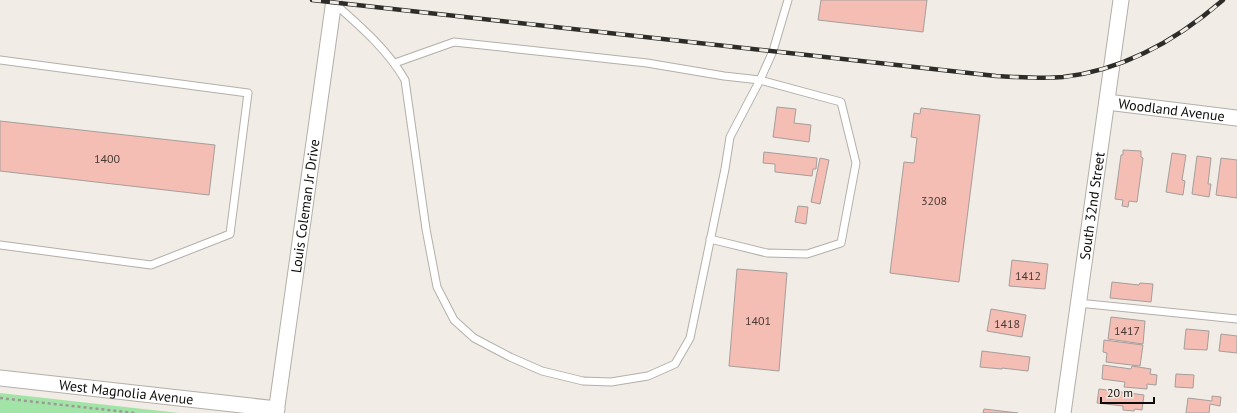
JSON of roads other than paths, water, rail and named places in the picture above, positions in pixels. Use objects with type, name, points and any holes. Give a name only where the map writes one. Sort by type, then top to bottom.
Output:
[{"type":"street","name":"South 32nd Street","points":[[1063,413],[1121,0]]},
{"type":"street","name":"Louis Coleman Jr Drive","points":[[277,411],[334,1]]},
{"type":"street","name":"Woodland Avenue","points":[[1107,102],[1237,118]]},
{"type":"street","name":"West Magnolia Avenue","points":[[0,378],[277,411]]},
{"type":"lane","points":[[334,1],[363,28],[395,63],[405,80],[426,229],[437,287],[454,320],[474,338],[510,357],[542,371],[583,381],[611,382],[648,376],[675,364],[690,338],[725,169],[730,137],[760,80],[773,51],[788,0]]},
{"type":"lane","points":[[395,63],[454,42],[647,63],[724,76],[760,80],[841,102],[856,163],[841,243],[807,254],[767,253],[710,239]]},
{"type":"lane","points":[[0,60],[248,93],[230,234],[151,264],[0,245]]},
{"type":"lane","points":[[1078,303],[1237,319]]},
{"type":"railway","points":[[312,0],[996,76],[1030,78],[1063,77],[1086,73],[1107,68],[1128,60],[1149,51],[1168,40],[1205,15],[1223,0]]}]
